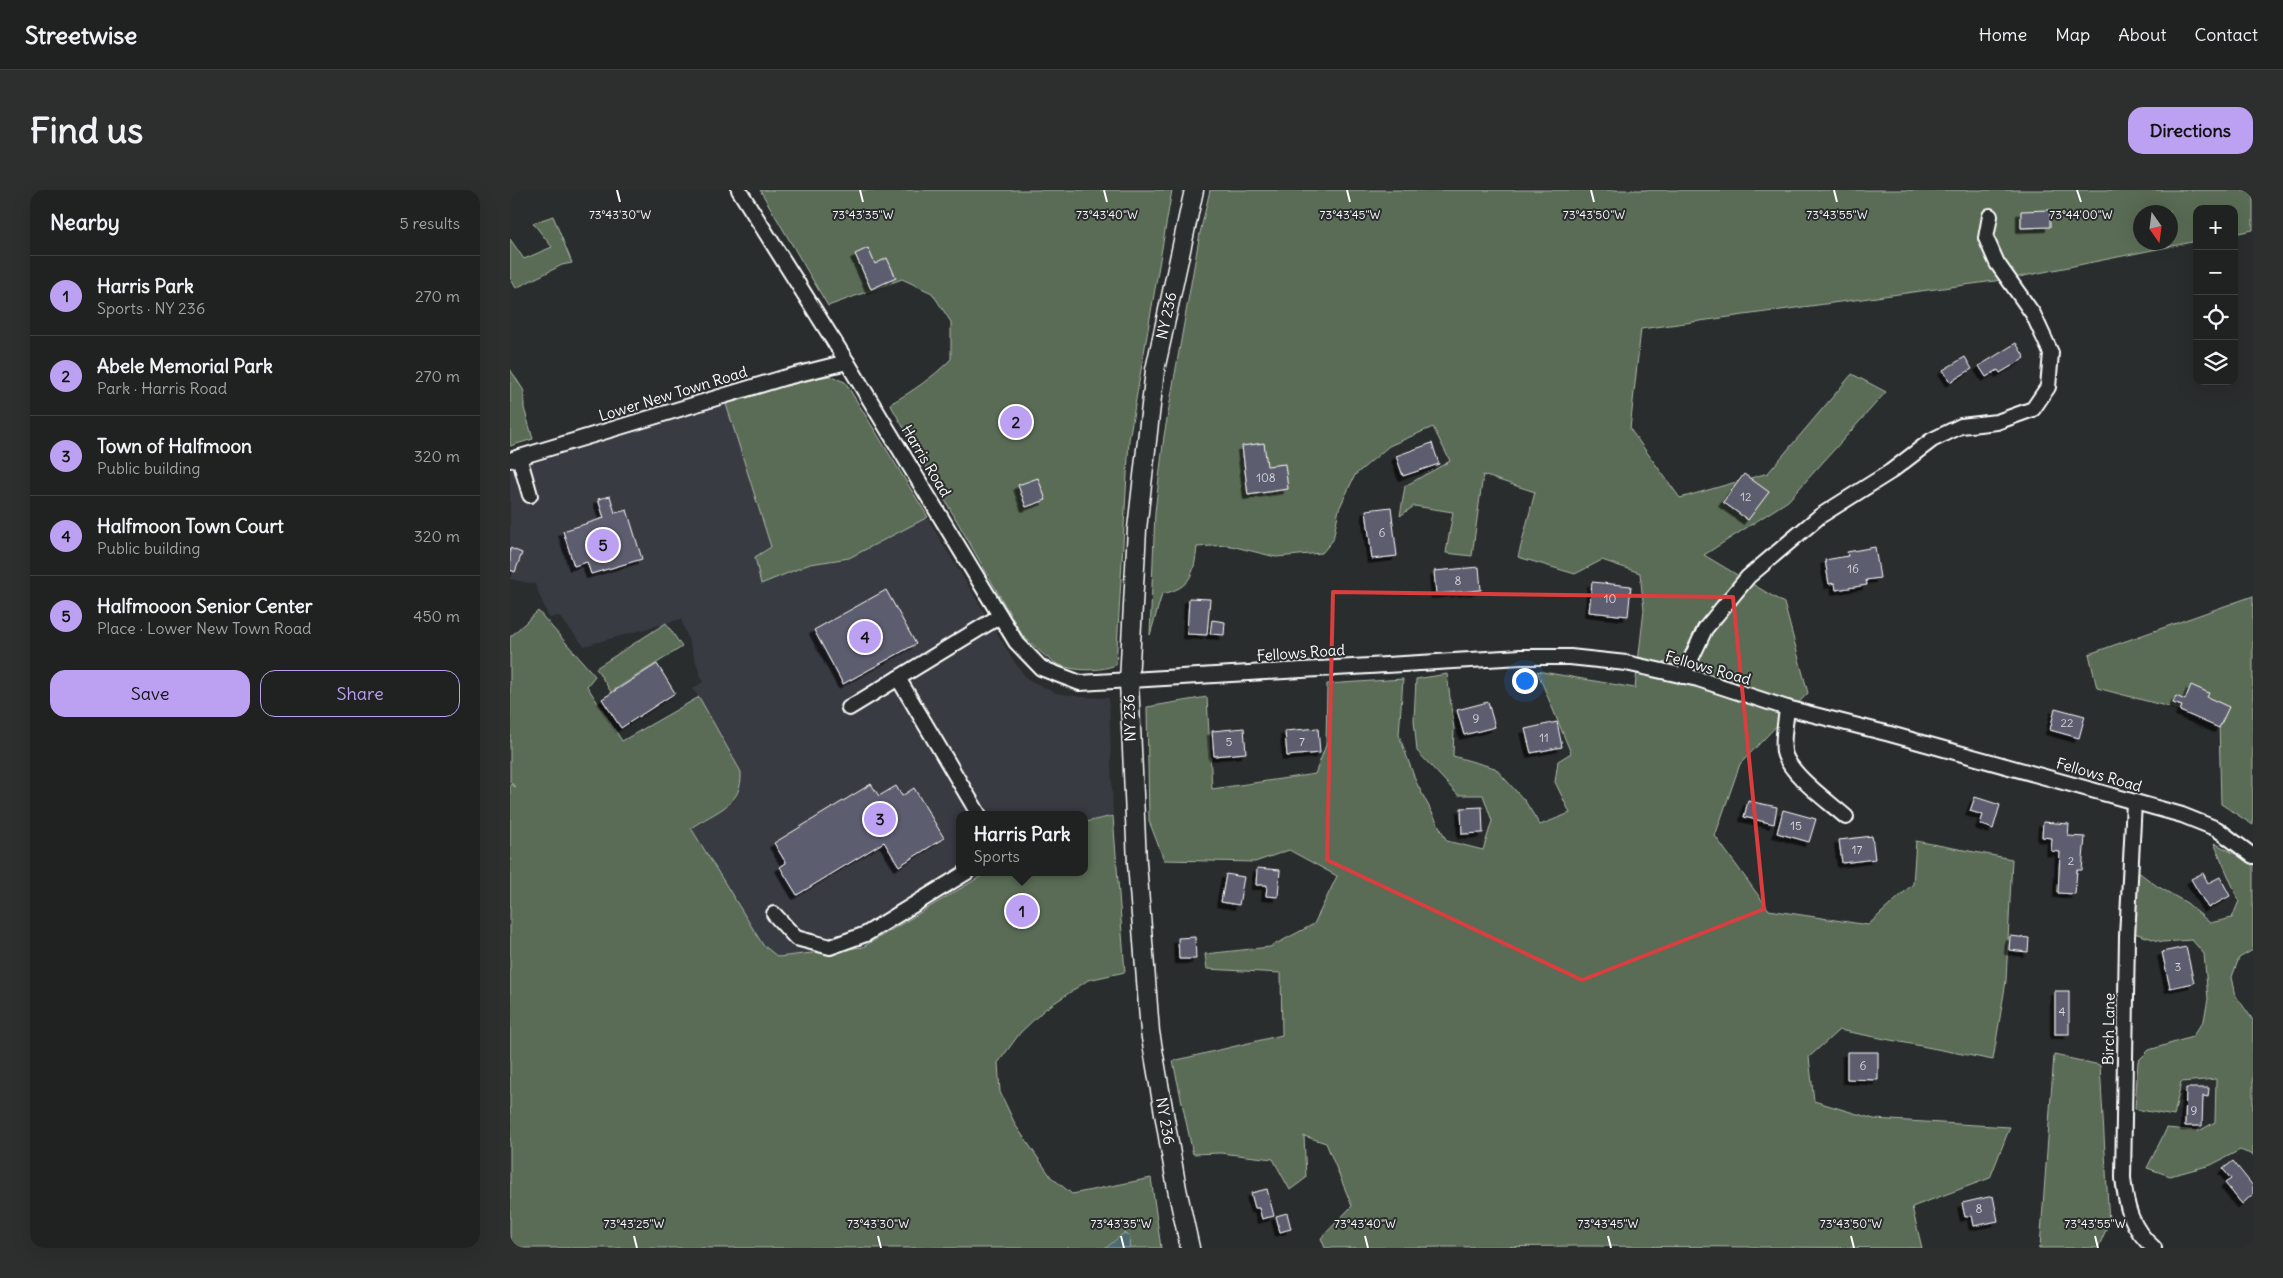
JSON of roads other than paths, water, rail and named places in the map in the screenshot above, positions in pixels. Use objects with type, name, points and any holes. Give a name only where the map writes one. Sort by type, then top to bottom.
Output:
[{"type":"main road","name":"NY 236","points":[[1190,1248],[1177,1189],[1150,1032],[1137,863],[1129,681],[1137,529],[1155,370],[1194,190]]},
{"type":"street","name":"Harris Road","points":[[739,190],[847,362],[1016,642],[1041,668],[1080,683],[1129,681]]},
{"type":"street","points":[[1683,676],[1705,629],[1748,577],[1820,516],[1890,472],[1932,440],[1961,426],[1997,422],[2032,409],[2048,387],[2051,353],[2033,314],[1997,263],[1986,238],[1990,216]]},
{"type":"street","name":"Lower New Town Road","points":[[515,459],[783,378],[847,362]]},
{"type":"street","points":[[515,459],[530,495]]},
{"type":"street","points":[[850,708],[1000,616]]},
{"type":"street","name":"Fellows Road","points":[[1129,681],[1521,656],[1570,657],[1626,663],[1683,676],[1787,708],[1890,734],[2182,815],[2217,829],[2253,856]]},
{"type":"street","points":[[898,678],[977,811]]},
{"type":"street","points":[[1787,708],[1784,754],[1791,766],[1846,817]]},
{"type":"street","name":"Birch Lane","points":[[2134,802],[2127,937],[2123,1178],[2129,1216],[2137,1231],[2154,1248]]},
{"type":"street","points":[[774,914],[796,938],[830,947],[866,934],[960,876]]},
{"type":"water","points":[[1124,1233],[1130,1237],[1129,1248],[1106,1248]]},
{"type":"place","name":"Abele Memorial Park","points":[[1016,422]]},
{"type":"place","name":"Halfmooon Senior Center","points":[[603,545]]},
{"type":"place","name":"Halfmoon Town Court","points":[[865,637]]},
{"type":"place","name":"Town of Halfmoon","points":[[880,819]]},
{"type":"place","name":"Harris Park","points":[[1022,911]]}]
